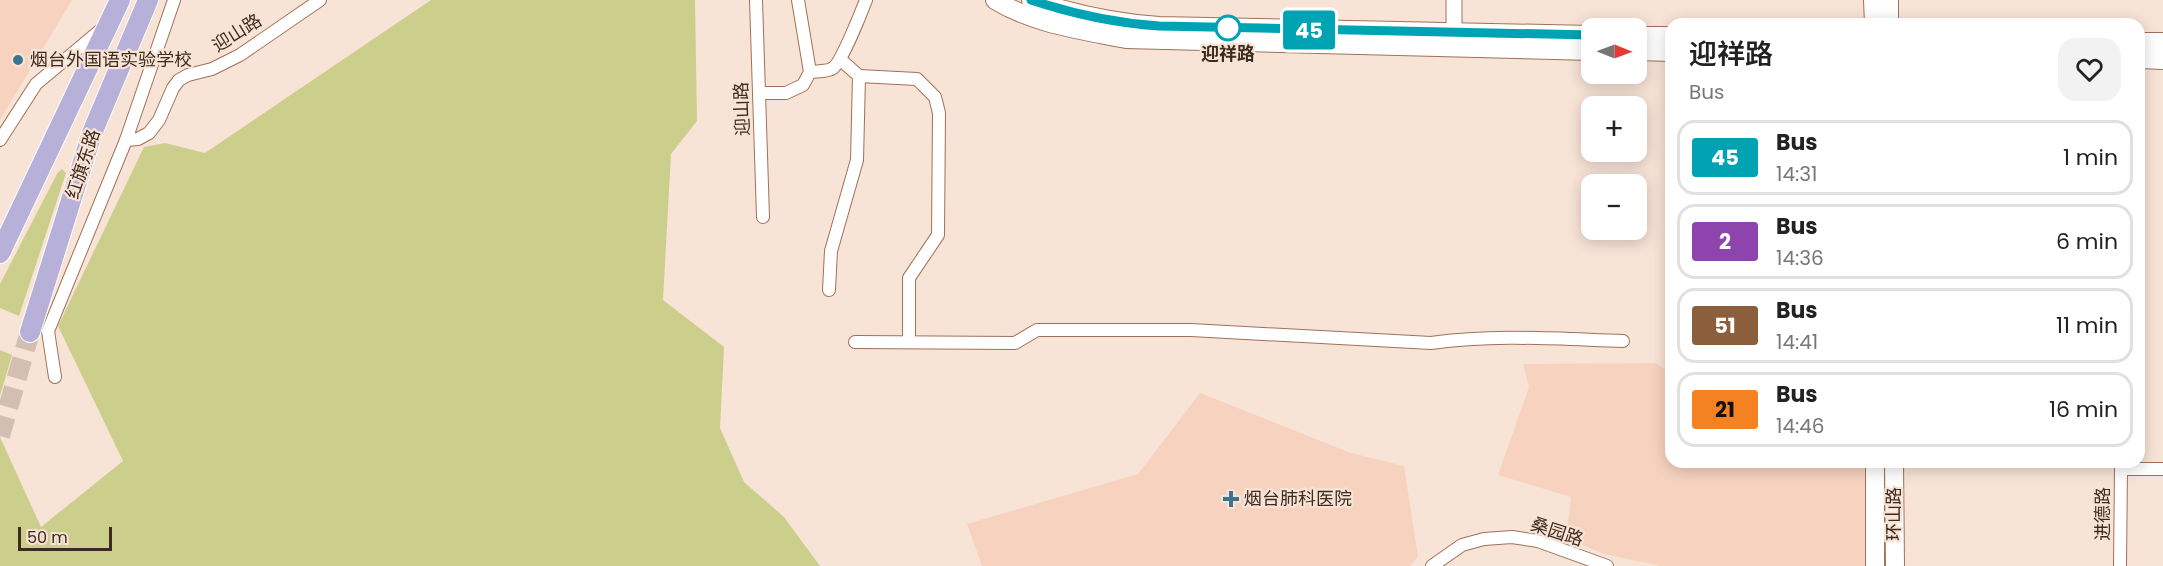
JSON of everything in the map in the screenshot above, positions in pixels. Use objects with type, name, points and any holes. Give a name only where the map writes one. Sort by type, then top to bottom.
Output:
[{"type":"main road","name":"红旗东路","points":[[30,332],[93,133],[148,0]]},
{"type":"main road","points":[[995,0],[1030,16],[1069,28],[1125,39],[1454,41],[1581,35]]},
{"type":"main road","points":[[1031,0],[1069,12],[1137,25],[1454,41],[1581,50]]},
{"type":"main road","points":[[1873,0],[1874,18]]},
{"type":"main road","points":[[1889,0],[1890,18]]},
{"type":"main road","name":"红旗东路","points":[[0,253],[116,6]]},
{"type":"main road","points":[[1647,36],[1665,36]]},
{"type":"main road","points":[[2145,42],[2163,42]]},
{"type":"main road","points":[[1647,51],[1665,52]]},
{"type":"main road","points":[[2145,59],[2163,60]]},
{"type":"main road","name":"环山路","points":[[1875,468],[1875,566]]},
{"type":"main road","name":"环山路","points":[[1894,468],[1894,566]]},
{"type":"street","points":[[55,377],[48,331],[126,140],[174,0]]},
{"type":"street","name":"迎山路","points":[[126,140],[138,139],[149,133],[159,120],[179,80],[188,75],[212,69],[240,56],[320,0]]},
{"type":"street","name":"迎山路","points":[[756,0],[763,217]]},
{"type":"street","points":[[759,93],[786,93],[803,85],[810,72],[798,0]]},
{"type":"street","points":[[810,72],[832,69],[841,60],[846,43],[866,0]]},
{"type":"street","points":[[1454,0],[1454,41]]},
{"type":"street","points":[[0,140],[36,84],[116,6]]},
{"type":"street","points":[[841,60],[859,76],[917,79],[935,97],[939,113],[938,235],[909,278],[909,341]]},
{"type":"street","points":[[829,290],[831,251],[857,159],[859,76]]},
{"type":"street","points":[[855,342],[1015,343],[1037,330],[1191,330],[1431,343],[1470,338],[1505,337],[1623,341]]},
{"type":"street","name":"进德路","points":[[2120,566],[2121,468],[2163,469]]},
{"type":"street","name":"桑园路","points":[[1432,566],[1462,545],[1484,539],[1512,537],[1538,541],[1606,566]]},
{"type":"shaded area","name":"烟台外国语实验学校","points":[[0,0],[72,0],[0,120]]},
{"type":"shaded area","points":[[1656,363],[1665,370],[1665,468],[1865,468],[1865,566],[1661,566],[1604,554],[1566,538],[1571,497],[1498,475],[1529,387],[1523,364]]},
{"type":"shaded area","name":"烟台肺科医院","points":[[1200,393],[1351,453],[1404,466],[1418,557],[1410,566],[982,566],[967,524],[1138,474]]},
{"type":"green space","points":[[431,0],[695,0],[697,121],[671,154],[663,300],[724,347],[720,428],[744,482],[784,517],[820,566],[0,566],[0,437],[41,527],[123,461],[58,326],[144,147],[165,143],[205,153]]},
{"type":"green space","points":[[62,169],[66,173],[19,316],[0,308],[0,284],[58,172]]},
{"type":"green space","points":[[0,350],[12,355],[0,396]]},
{"type":"tunnel","points":[[0,436],[30,332]]},
{"type":"bus line","name":"45","points":[[1031,0],[1069,12],[1127,24],[1581,35]]},
{"type":"place","name":"迎祥路","points":[[1228,28]]},
{"type":"place","name":"烟台外国语实验学校","points":[[18,60]]},
{"type":"place","name":"烟台肺科医院","points":[[1231,499]]}]
